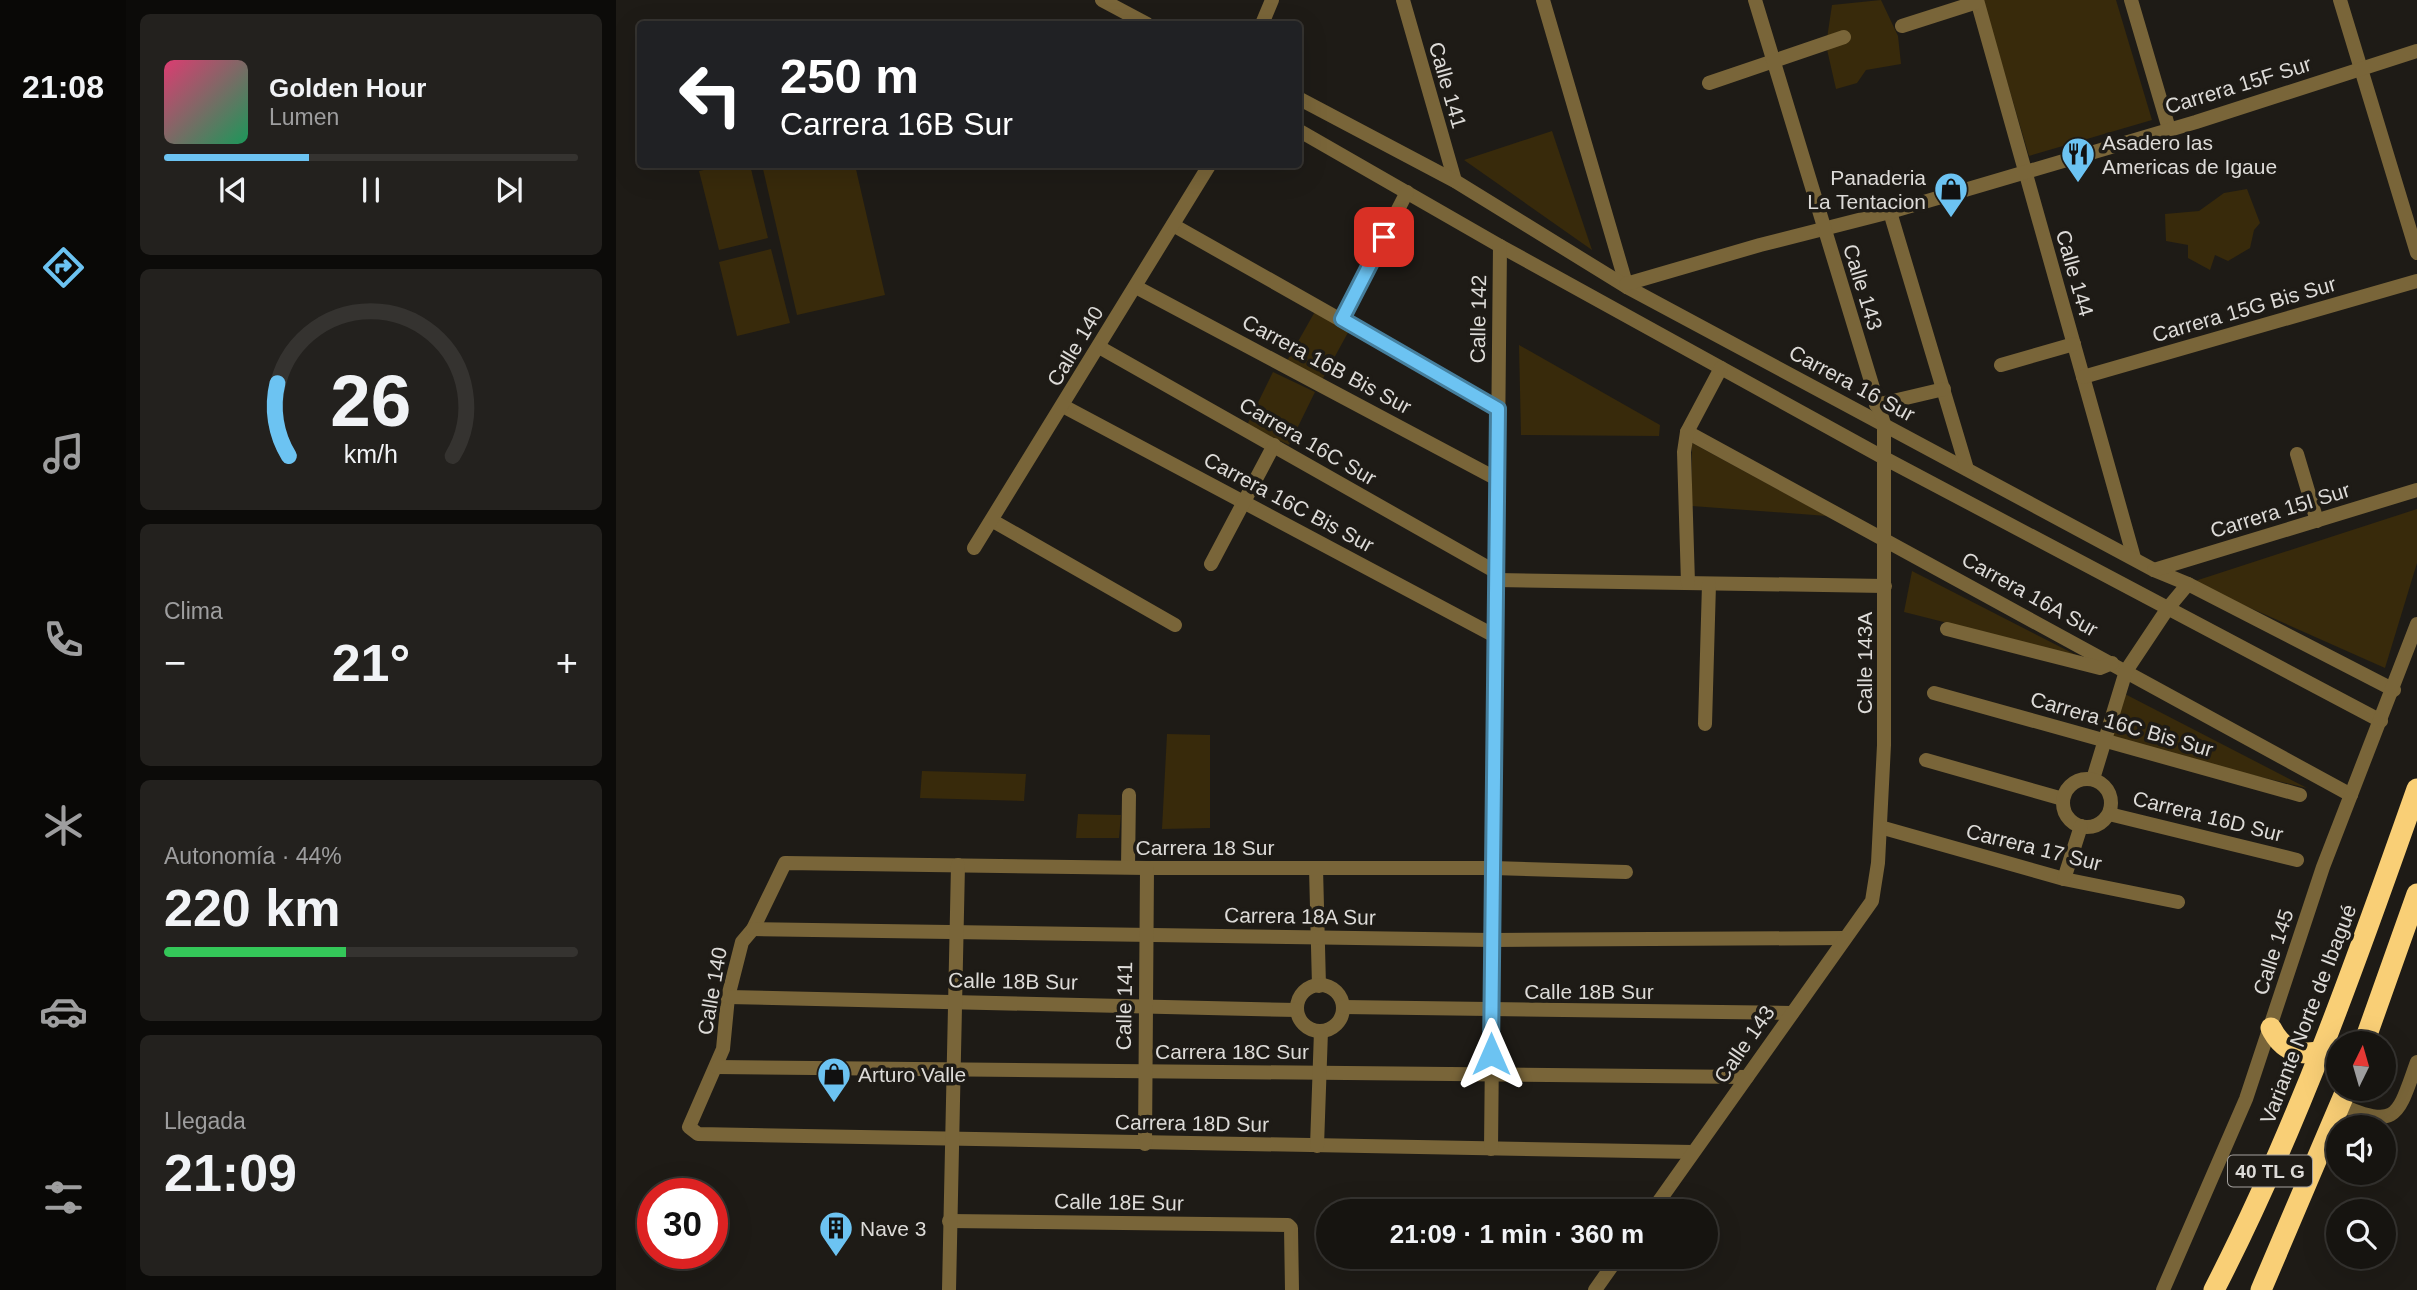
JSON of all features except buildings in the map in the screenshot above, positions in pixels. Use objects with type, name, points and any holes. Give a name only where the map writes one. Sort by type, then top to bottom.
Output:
[{"type":"highway","name":"Variante Norte de Ibagué","points":[[2214,1290],[2290,1130],[2322,1051],[2417,789]]},
{"type":"highway","points":[[2368,1031],[2417,894]]},
{"type":"highway","points":[[2271,1028],[2289,1049],[2310,1054],[2322,1051]]},
{"type":"highway","name":"40 TL G","points":[[2261,1290],[2342,1101]]},
{"type":"street","points":[[1102,0],[1141,21]]},
{"type":"street","points":[[1263,21],[1272,0]]},
{"type":"street","name":"Calle 141","points":[[1404,0],[1455,181]]},
{"type":"street","points":[[1543,0],[1627,285]]},
{"type":"street","name":"Calle 143","points":[[1755,0],[1876,405],[1884,424]]},
{"type":"street","points":[[2131,0],[2169,128]]},
{"type":"street","points":[[2340,0],[2417,253]]},
{"type":"street","points":[[1902,26],[1977,1]]},
{"type":"street","name":"Calle 144","points":[[1977,1],[2134,558]]},
{"type":"street","points":[[1709,83],[1844,37]]},
{"type":"street","name":"Carrera 15F Sur","points":[[1627,285],[1890,212],[2417,51]]},
{"type":"street","name":"Carrera 16 Sur","points":[[1302,100],[1455,181],[1627,285],[1967,469],[2154,570],[2188,584],[2394,690]]},
{"type":"street","points":[[1302,132],[1500,246],[1886,459],[2381,721]]},
{"type":"street","name":"Calle 140","points":[[974,548],[1208,168]]},
{"type":"street","points":[[1342,319],[1407,191]]},
{"type":"street","points":[[1890,212],[1967,469]]},
{"type":"street","points":[[1173,225],[1498,409]]},
{"type":"street","name":"Calle 142","points":[[1490,1149],[1500,246]]},
{"type":"street","name":"Carrera 15G Bis Sur","points":[[2083,377],[2417,281]]},
{"type":"street","name":"Carrera 16B Bis Sur","points":[[1136,287],[1497,479]]},
{"type":"street","points":[[2001,365],[2074,344]]},
{"type":"street","name":"Carrera 16C Sur","points":[[1099,347],[1496,576],[1709,584],[1885,586]]},
{"type":"street","points":[[1688,583],[1684,452],[1687,432],[1721,368]]},
{"type":"street","points":[[1876,405],[1944,389]]},
{"type":"street","name":"Carrera 16C Bis Sur","points":[[1063,406],[1495,636]]},
{"type":"street","name":"Calle 143A","points":[[1871,901],[1878,863],[1880,827],[1885,586],[1884,424]]},
{"type":"street","name":"Carrera 16A Sur","points":[[1687,432],[1884,537],[2351,795]]},
{"type":"street","points":[[1211,564],[1273,445]]},
{"type":"street","points":[[2297,454],[2317,521]]},
{"type":"street","name":"Carrera 15I Sur","points":[[2154,570],[2417,490]]},
{"type":"street","points":[[993,521],[1175,625]]},
{"type":"street","points":[[1705,724],[1709,584]]},
{"type":"street","points":[[2093,779],[2126,671],[2168,608],[2188,584]]},
{"type":"street","name":"Calle 145","points":[[2163,1290],[2246,1099],[2323,867],[2394,690],[2417,624]]},
{"type":"street","points":[[1947,629],[2100,668],[2112,663]]},
{"type":"street","name":"Carrera 16C Bis Sur","points":[[1934,693],[2300,796]]},
{"type":"street","points":[[1926,760],[2063,799]]},
{"type":"street","points":[[2093,779],[2106,788],[2112,800],[2109,814],[2100,824],[2087,828],[2074,824],[2065,813],[2063,799],[2069,787],[2081,780],[2093,779]]},
{"type":"street","points":[[1128,867],[1129,794]]},
{"type":"street","name":"Carrera 16D Sur","points":[[2109,814],[2297,860]]},
{"type":"street","points":[[2064,879],[2081,826]]},
{"type":"street","name":"Carrera 17 Sur","points":[[1880,827],[2064,879],[2178,902]]},
{"type":"street","name":"Calle 140","points":[[691,1130],[690,1124],[723,1049],[728,997],[742,942],[753,929],[785,863]]},
{"type":"street","name":"Carrera 18 Sur","points":[[785,863],[1147,868],[1493,868],[1626,873]]},
{"type":"street","points":[[948,1290],[951,1070],[958,865]]},
{"type":"street","name":"Calle 141","points":[[1144,1144],[1147,868]]},
{"type":"street","points":[[1316,869],[1319,986]]},
{"type":"street","name":"Calle 143","points":[[1660,1199],[1871,901]]},
{"type":"street","name":"Carrera 18A Sur","points":[[753,929],[1492,940],[1845,938]]},
{"type":"street","points":[[1319,986],[1336,991],[1343,1007],[1337,1024],[1321,1031],[1305,1025],[1297,1010],[1303,993],[1319,986]]},
{"type":"street","name":"Calle 18B Sur","points":[[728,997],[1146,1004],[1297,1010]]},
{"type":"street","name":"Calle 18B Sur","points":[[1343,1007],[1492,1012],[1792,1013]]},
{"type":"street","points":[[1317,1146],[1321,1031]]},
{"type":"street","points":[[2349,1101],[2372,1118],[2386,1119],[2395,1113],[2404,1097],[2417,1062]]},
{"type":"street","name":"Carrera 18C Sur","points":[[716,1067],[1747,1077]]},
{"type":"street","name":"Carrera 18D Sur","points":[[691,1130],[698,1134],[950,1140],[1693,1152]]},
{"type":"street","name":"Calle 18E Sur","points":[[949,1221],[1288,1225],[1291,1228],[1292,1290]]},
{"type":"street","points":[[1595,1290],[1610,1269]]},
{"type":"shaded area","points":[[1881,0],[1898,36],[1901,64],[1866,70],[1857,83],[1836,89],[1826,45],[1832,5]]},
{"type":"shaded area","points":[[1983,0],[2116,0],[2152,120],[2029,156]]},
{"type":"shaded area","points":[[1552,131],[1592,250],[1464,160]]},
{"type":"shaded area","points":[[713,168],[751,168],[768,238],[719,250],[699,171]]},
{"type":"shaded area","points":[[856,168],[885,295],[797,315],[763,169]]},
{"type":"shaded area","points":[[2247,189],[2260,223],[2254,230],[2250,248],[2228,261],[2215,255],[2210,270],[2188,258],[2188,245],[2166,241],[2165,214],[2199,211],[2224,193]]},
{"type":"shaded area","points":[[771,249],[790,323],[737,336],[719,262]]},
{"type":"shaded area","points":[[1317,308],[1351,327],[1322,380],[1287,361]]},
{"type":"shaded area","points":[[1519,345],[1660,425],[1659,436],[1521,435]]},
{"type":"shaded area","points":[[1273,372],[1315,392],[1289,445],[1247,425]]},
{"type":"shaded area","points":[[1692,443],[1827,516],[1692,506]]},
{"type":"shaded area","points":[[2417,509],[2417,563],[2385,668],[2192,582]]},
{"type":"shaded area","points":[[1912,571],[2078,656],[1904,612]]},
{"type":"shaded area","points":[[2123,693],[2307,788],[2105,740]]},
{"type":"shaded area","points":[[1167,734],[1210,735],[1210,828],[1162,829]]},
{"type":"shaded area","points":[[922,771],[1026,774],[1024,801],[920,798]]},
{"type":"shaded area","points":[[1078,814],[1121,815],[1119,838],[1076,838]]},
{"type":"place","name":"Asadero las Americas de Igaue","points":[[2078,184]]},
{"type":"place","name":"Panaderia La Tentacion","points":[[1951,219]]},
{"type":"place","name":"Arturo Valle","points":[[834,1104]]},
{"type":"place","name":"Nave 3","points":[[836,1258]]},
{"type":"route","points":[[1384,237],[1342,319],[1498,409],[1491,1054]]}]
